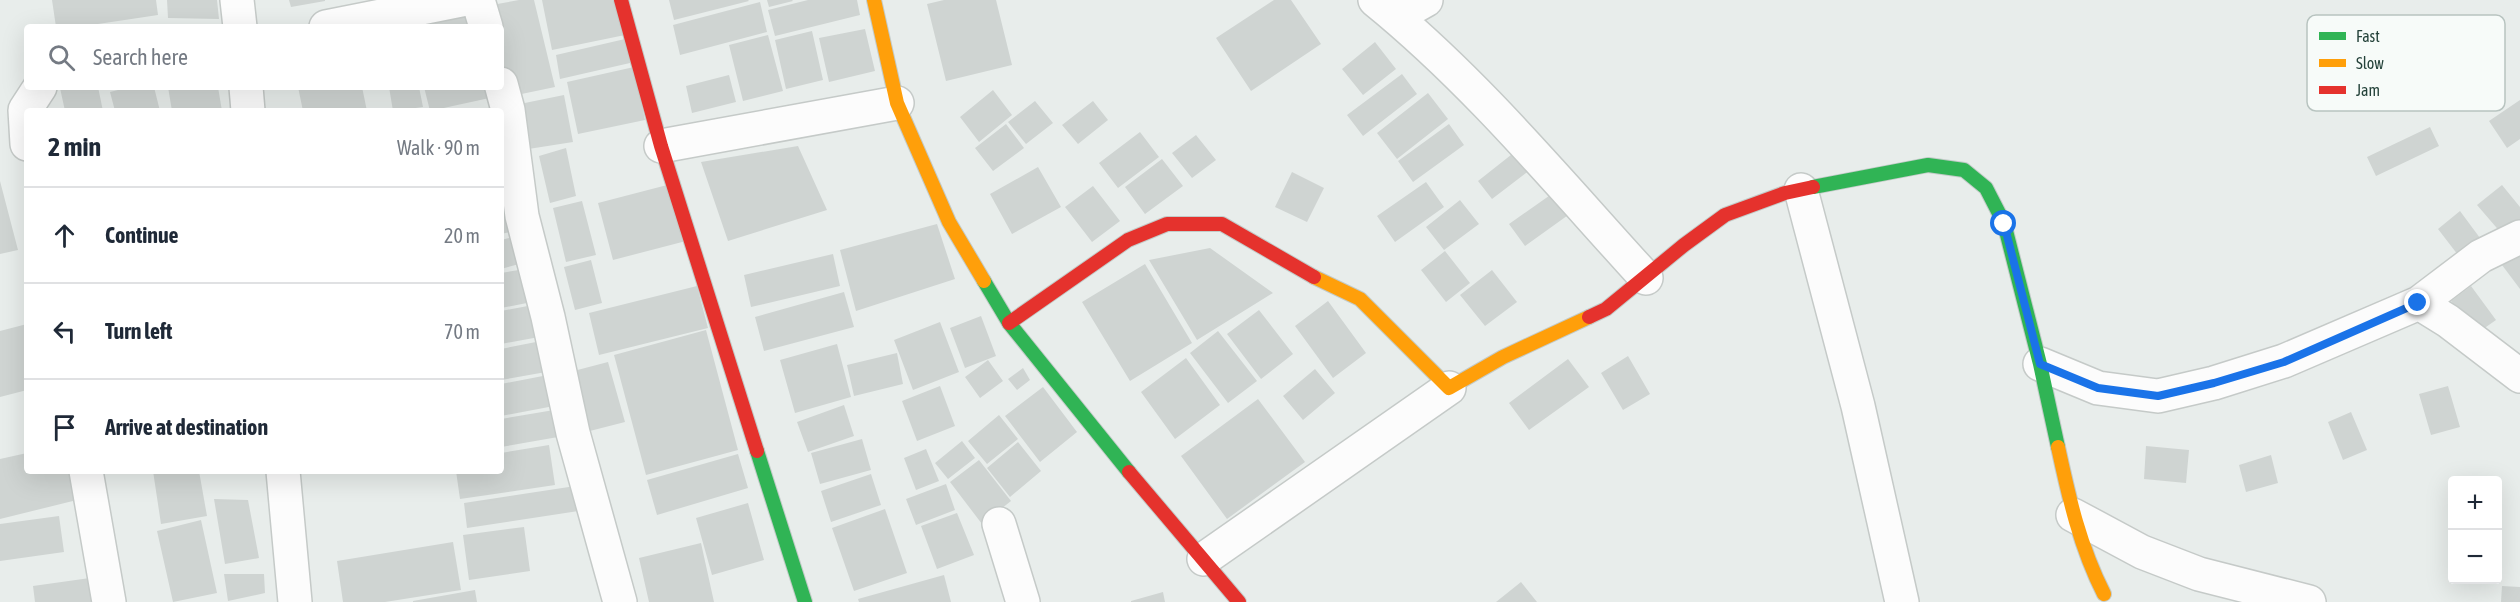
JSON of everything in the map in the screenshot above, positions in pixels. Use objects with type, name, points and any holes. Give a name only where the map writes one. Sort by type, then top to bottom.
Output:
[{"type":"street","points":[[237,0],[240,24]]},
{"type":"street","points":[[341,24],[461,0]]},
{"type":"street","points":[[478,0],[485,24]]},
{"type":"street","points":[[621,0],[661,147],[805,602]]},
{"type":"street","points":[[874,0],[897,103],[949,222],[1009,323],[1101,439],[1239,602]]},
{"type":"street","points":[[1386,9],[1426,0]]},
{"type":"street","points":[[1386,9],[1513,131],[1646,278]]},
{"type":"street","points":[[26,108],[38,90]]},
{"type":"street","points":[[246,90],[248,108]]},
{"type":"street","points":[[503,90],[508,110],[522,216],[548,317],[573,433],[620,602]]},
{"type":"street","points":[[661,147],[897,103]]},
{"type":"street","points":[[1204,559],[1449,388],[1503,357],[1606,309],[1684,245],[1725,215],[1785,193],[1928,165],[1964,170],[1986,188],[2004,224],[2040,364],[2073,515],[2090,567],[2104,594]]},
{"type":"street","points":[[1801,190],[1858,406],[1902,602]]},
{"type":"street","points":[[1009,323],[1128,240],[1167,224],[1222,224],[1322,282],[1360,299],[1449,388]]},
{"type":"street","points":[[2040,364],[2098,388],[2158,396],[2214,383],[2284,362],[2418,303],[2481,256],[2520,237]]},
{"type":"street","points":[[2418,303],[2448,321],[2520,376]]},
{"type":"street","points":[[87,474],[109,602]]},
{"type":"street","points":[[283,474],[296,602]]},
{"type":"street","points":[[2073,515],[2142,552],[2199,573],[2309,602]]},
{"type":"street","points":[[999,524],[1023,602]]},
{"type":"building","points":[[52,0],[156,0],[158,15],[98,24],[56,24]]},
{"type":"building","points":[[167,0],[217,0],[219,19],[168,18]]},
{"type":"building","points":[[289,0],[325,0],[325,1],[291,7]]},
{"type":"building","points":[[519,0],[534,0],[555,87],[512,96],[504,69],[504,24],[499,24],[486,6]]},
{"type":"building","points":[[542,0],[618,0],[625,35],[552,50]]},
{"type":"building","points":[[669,0],[748,0],[749,1],[674,20]]},
{"type":"building","points":[[767,0],[792,0],[793,1],[769,7]]},
{"type":"building","points":[[808,0],[857,0],[860,15],[775,36],[768,10]]},
{"type":"building","points":[[944,0],[996,0],[1012,65],[946,81],[927,4]]},
{"type":"building","points":[[1274,0],[1291,0],[1321,44],[1251,91],[1216,38]]},
{"type":"building","points":[[760,2],[767,32],[680,55],[673,25]]},
{"type":"building","points":[[476,12],[478,24],[419,24]]},
{"type":"building","points":[[865,29],[875,71],[829,82],[819,38]]},
{"type":"building","points":[[812,31],[823,80],[786,89],[775,40]]},
{"type":"building","points":[[768,35],[783,91],[743,101],[729,45]]},
{"type":"building","points":[[625,39],[630,63],[560,79],[556,55]]},
{"type":"building","points":[[1375,42],[1396,69],[1363,95],[1342,69]]},
{"type":"building","points":[[634,67],[645,120],[578,134],[567,82]]},
{"type":"building","points":[[1402,74],[1417,94],[1363,136],[1347,115]]},
{"type":"building","points":[[729,75],[736,102],[692,113],[686,86]]},
{"type":"building","points":[[60,90],[99,90],[102,108],[64,108]]},
{"type":"building","points":[[155,90],[159,108],[114,108],[110,92]]},
{"type":"building","points":[[168,90],[218,90],[222,108],[172,108]]},
{"type":"building","points":[[299,90],[363,90],[366,108],[302,108]]},
{"type":"building","points":[[390,90],[420,90],[423,107],[392,108]]},
{"type":"building","points":[[425,90],[493,90],[494,97],[444,108],[429,108]]},
{"type":"building","points":[[993,90],[1012,115],[979,142],[960,117]]},
{"type":"building","points":[[1428,93],[1448,119],[1397,159],[1377,133]]},
{"type":"building","points":[[564,95],[573,142],[522,150],[515,105]]},
{"type":"building","points":[[2520,100],[2520,139],[2507,148],[2489,121]]},
{"type":"building","points":[[1035,101],[1053,123],[1026,144],[1008,122]]},
{"type":"building","points":[[1093,101],[1108,120],[1078,144],[1062,125]]},
{"type":"building","points":[[1006,124],[1024,148],[993,171],[975,148]]},
{"type":"building","points":[[1449,124],[1464,145],[1413,182],[1398,161]]},
{"type":"building","points":[[2430,127],[2439,146],[2376,176],[2367,157]]},
{"type":"building","points":[[1140,132],[1159,157],[1118,188],[1099,163]]},
{"type":"building","points":[[1196,135],[1216,160],[1192,178],[1172,153]]},
{"type":"building","points":[[798,146],[827,210],[728,241],[701,162]]},
{"type":"building","points":[[566,148],[576,196],[550,203],[539,156]]},
{"type":"building","points":[[1516,151],[1530,170],[1492,199],[1478,181]]},
{"type":"building","points":[[1162,159],[1183,186],[1145,214],[1125,187]]},
{"type":"building","points":[[1038,167],[1061,207],[1012,234],[990,194]]},
{"type":"building","points":[[1292,172],[1324,188],[1307,222],[1275,207]]},
{"type":"building","points":[[0,181],[18,250],[0,254]]},
{"type":"building","points":[[1426,182],[1444,207],[1395,242],[1377,216]]},
{"type":"building","points":[[504,184],[515,231],[504,233]]},
{"type":"building","points":[[671,184],[686,241],[613,260],[598,203]]},
{"type":"building","points":[[2502,185],[2520,207],[2520,219],[2502,234],[2477,205]]},
{"type":"building","points":[[1093,186],[1120,221],[1092,242],[1065,207]]},
{"type":"building","points":[[1556,191],[1571,213],[1525,246],[1509,224]]},
{"type":"building","points":[[1460,200],[1479,224],[1444,250],[1426,227]]},
{"type":"building","points":[[582,201],[596,255],[566,262],[553,208]]},
{"type":"building","points":[[2460,211],[2480,238],[2458,255],[2438,229]]},
{"type":"building","points":[[937,224],[955,279],[856,311],[840,250]]},
{"type":"building","points":[[513,237],[519,264],[504,268],[504,239]]},
{"type":"building","points":[[1210,248],[1273,293],[1197,340],[1149,260]]},
{"type":"building","points":[[1445,251],[1470,283],[1446,302],[1421,270]]},
{"type":"building","points":[[2520,252],[2520,289],[2502,265]]},
{"type":"building","points":[[833,254],[840,286],[751,307],[744,275]]},
{"type":"building","points":[[591,260],[602,303],[575,310],[564,267]]},
{"type":"building","points":[[1145,264],[1192,343],[1130,381],[1082,302]]},
{"type":"building","points":[[525,269],[532,302],[504,307],[504,272]]},
{"type":"building","points":[[1492,270],[1517,302],[1485,326],[1460,295]]},
{"type":"building","points":[[697,286],[708,328],[599,355],[589,313]]},
{"type":"building","points":[[2471,286],[2496,320],[2476,334],[2451,301]]},
{"type":"building","points":[[844,292],[854,327],[764,351],[755,317]]},
{"type":"building","points":[[1328,301],[1366,353],[1333,378],[1295,326]]},
{"type":"building","points":[[533,305],[539,337],[504,343],[504,310]]},
{"type":"building","points":[[1259,310],[1293,354],[1261,379],[1227,334]]},
{"type":"building","points":[[981,316],[996,356],[965,368],[950,328]]},
{"type":"building","points":[[940,322],[959,372],[913,390],[894,340]]},
{"type":"building","points":[[24,325],[24,391],[0,397],[0,331]]},
{"type":"building","points":[[706,330],[738,450],[646,475],[614,355]]},
{"type":"building","points":[[1218,331],[1257,381],[1228,403],[1190,353]]},
{"type":"building","points":[[541,341],[546,372],[504,379],[504,348]]},
{"type":"building","points":[[837,344],[851,397],[795,413],[780,360]]},
{"type":"building","points":[[897,353],[903,384],[854,396],[847,365]]},
{"type":"building","points":[[1628,356],[1650,394],[1623,410],[1601,373]]},
{"type":"building","points":[[1186,358],[1220,405],[1175,439],[1141,392]]},
{"type":"building","points":[[1568,359],[1589,387],[1529,430],[1509,403]]},
{"type":"building","points":[[988,360],[1003,381],[980,398],[965,377]]},
{"type":"building","points":[[608,362],[625,422],[582,433],[566,373]]},
{"type":"building","points":[[1023,368],[1030,380],[1017,390],[1008,379]]},
{"type":"building","points":[[1315,369],[1335,393],[1303,420],[1283,396]]},
{"type":"building","points":[[548,375],[554,406],[504,415],[504,383]]},
{"type":"building","points":[[940,386],[955,426],[917,441],[902,401]]},
{"type":"building","points":[[2448,386],[2460,427],[2431,435],[2419,394]]},
{"type":"building","points":[[1043,387],[1077,432],[1040,462],[1005,416]]},
{"type":"building","points":[[1258,399],[1305,462],[1227,519],[1181,456]]},
{"type":"building","points":[[844,405],[854,436],[808,452],[797,422]]},
{"type":"building","points":[[554,410],[558,437],[504,446],[504,418]]},
{"type":"building","points":[[2351,412],[2367,450],[2343,460],[2328,422]]},
{"type":"building","points":[[999,415],[1018,439],[987,464],[968,441]]},
{"type":"building","points":[[862,439],[871,470],[820,484],[811,453]]},
{"type":"building","points":[[962,441],[975,458],[948,479],[935,463]]},
{"type":"building","points":[[1018,442],[1041,471],[1010,497],[987,468]]},
{"type":"building","points":[[549,445],[555,485],[460,499],[456,474],[504,474],[504,452]]},
{"type":"building","points":[[2146,446],[2189,450],[2186,483],[2144,479]]},
{"type":"building","points":[[926,449],[939,481],[916,490],[904,458]]},
{"type":"building","points":[[24,454],[24,474],[79,474],[85,498],[0,519],[0,459]]},
{"type":"building","points":[[738,454],[748,488],[657,515],[647,480]]},
{"type":"building","points":[[2271,455],[2278,483],[2246,492],[2239,465]]},
{"type":"building","points":[[979,460],[1011,501],[982,524],[950,482]]},
{"type":"building","points":[[153,474],[200,474],[207,516],[161,524]]},
{"type":"building","points":[[871,474],[881,505],[831,522],[821,491]]},
{"type":"building","points":[[946,484],[955,510],[916,525],[906,499]]},
{"type":"building","points":[[582,485],[585,510],[467,528],[464,503]]},
{"type":"building","points":[[214,499],[248,500],[259,558],[225,564]]},
{"type":"building","points":[[748,503],[764,560],[712,575],[696,518]]},
{"type":"building","points":[[885,509],[907,573],[854,591],[832,528]]},
{"type":"building","points":[[957,513],[974,555],[937,569],[921,526]]},
{"type":"building","points":[[59,516],[64,552],[0,561],[0,524]]},
{"type":"building","points":[[201,520],[217,593],[173,602],[157,531]]},
{"type":"building","points":[[524,527],[530,571],[469,580],[463,535]]},
{"type":"building","points":[[453,542],[461,590],[385,602],[343,602],[337,561]]},
{"type":"building","points":[[701,543],[714,602],[649,602],[639,558]]},
{"type":"building","points":[[224,574],[264,574],[265,593],[228,601]]},
{"type":"building","points":[[944,575],[951,602],[859,602],[858,599]]},
{"type":"building","points":[[90,578],[93,602],[35,602],[33,586]]},
{"type":"building","points":[[1521,582],[1537,602],[1496,602]]},
{"type":"building","points":[[2502,586],[2520,587],[2520,602],[2501,602]]},
{"type":"building","points":[[475,590],[477,602],[413,602],[413,601]]},
{"type":"building","points":[[1163,592],[1165,602],[1131,602],[1131,601]]},
{"type":"traffic: fast","points":[[1813,187],[1928,165],[1964,170],[1986,188],[2004,223],[2040,364],[2058,447]]},
{"type":"traffic: fast","points":[[984,281],[1009,323],[1129,472]]},
{"type":"traffic: fast","points":[[757,451],[805,602]]},
{"type":"traffic: slow","points":[[874,0],[897,103],[949,222],[984,281]]},
{"type":"traffic: slow","points":[[1314,277],[1360,299],[1449,388],[1503,357],[1589,317]]},
{"type":"traffic: slow","points":[[2058,447],[2082,540],[2104,594]]},
{"type":"traffic: jam","points":[[621,0],[661,146],[757,451]]},
{"type":"traffic: jam","points":[[1589,317],[1606,309],[1684,245],[1725,215],[1785,193],[1813,187]]},
{"type":"traffic: jam","points":[[1009,323],[1128,240],[1167,224],[1222,224],[1314,277]]},
{"type":"traffic: jam","points":[[1129,472],[1239,602]]},
{"type":"route","points":[[2004,224],[2040,364],[2098,388],[2158,396],[2214,383],[2284,362],[2418,303]]}]
